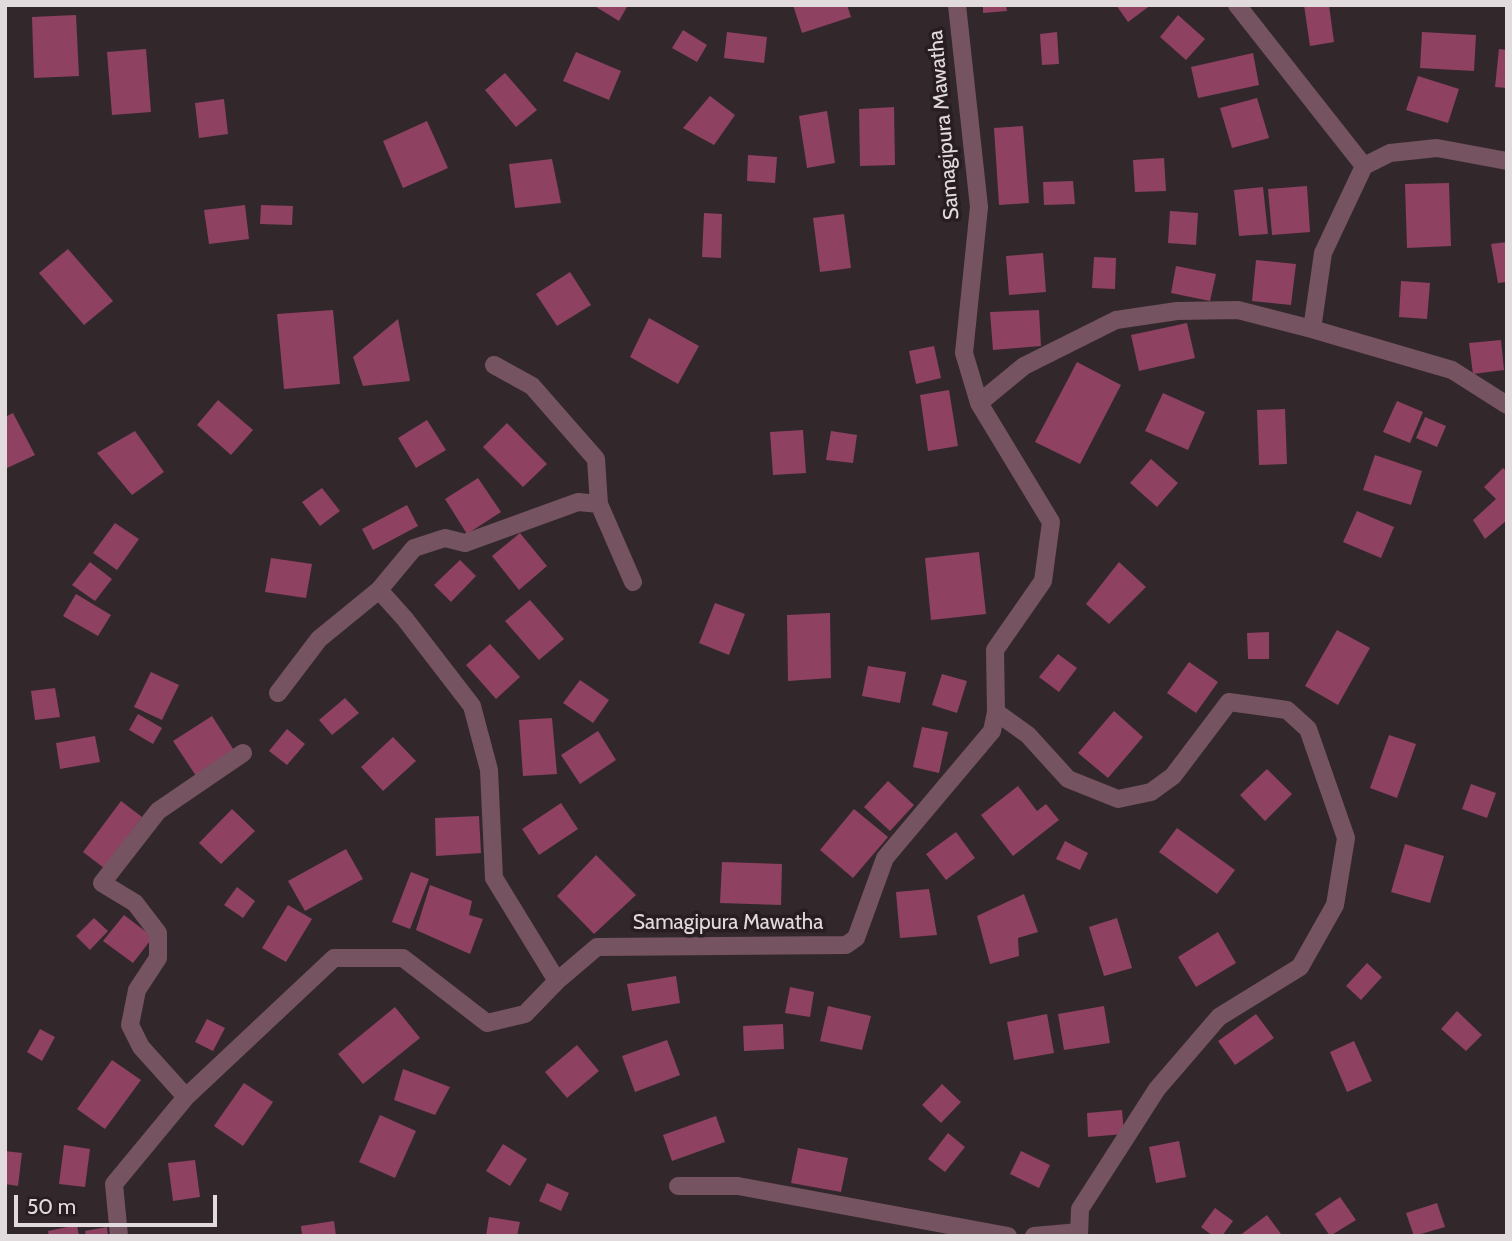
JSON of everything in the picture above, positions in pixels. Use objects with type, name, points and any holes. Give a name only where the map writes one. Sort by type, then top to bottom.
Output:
[{"type":"street","name":"Samagipura Mawatha","points":[[119,1236],[114,1184],[186,1097],[334,958],[403,958],[487,1023],[525,1014],[557,981],[597,947],[846,945],[856,938],[885,858],[992,732],[996,712],[995,650],[1043,581],[1051,522],[979,404],[964,353],[979,206],[957,5]]},
{"type":"street","points":[[1237,5],[1364,166]]},
{"type":"street","points":[[1312,329],[1323,253],[1364,166],[1390,153],[1437,148],[1507,161]]},
{"type":"street","points":[[979,404],[1024,366],[1116,320],[1177,311],[1238,310],[1452,370],[1507,405]]},
{"type":"street","points":[[494,365],[532,386],[596,459],[599,504],[633,582]]},
{"type":"street","points":[[278,694],[319,639],[379,590],[414,548],[444,538],[465,543],[578,502],[599,504]]},
{"type":"street","points":[[379,590],[405,619],[472,706],[489,770],[494,878],[557,981]]},
{"type":"street","points":[[996,712],[1028,735],[1068,779],[1118,799],[1151,792],[1173,776],[1229,702],[1287,710],[1308,729],[1346,838],[1335,905],[1300,967],[1219,1017],[1157,1089],[1080,1209],[1079,1234],[1034,1236]]},
{"type":"street","points":[[186,1097],[141,1047],[130,1025],[136,990],[158,958],[158,933],[135,903],[102,883],[158,811],[243,753]]},
{"type":"street","points":[[678,1185],[738,1186],[1009,1236]]},
{"type":"building","points":[[593,5],[628,5],[619,21]]},
{"type":"building","points":[[793,5],[847,5],[851,17],[802,33]]},
{"type":"building","points":[[983,5],[1006,5],[1007,11],[983,13]]},
{"type":"building","points":[[1116,5],[1151,5],[1128,22]]},
{"type":"building","points":[[1304,5],[1329,5],[1334,42],[1310,46]]},
{"type":"building","points":[[76,15],[79,76],[34,78],[32,17]]},
{"type":"building","points":[[1178,15],[1205,39],[1186,60],[1160,37]]},
{"type":"building","points":[[683,30],[707,45],[697,62],[672,48]]},
{"type":"building","points":[[727,32],[767,37],[764,63],[724,58]]},
{"type":"building","points":[[1057,32],[1059,64],[1042,65],[1040,34]]},
{"type":"building","points":[[1422,32],[1476,35],[1474,71],[1420,68]]},
{"type":"building","points":[[146,49],[151,112],[112,115],[107,52]]},
{"type":"building","points":[[1499,49],[1507,50],[1507,88],[1495,87]]},
{"type":"building","points":[[576,52],[621,71],[609,100],[563,81]]},
{"type":"building","points":[[1253,53],[1259,85],[1198,98],[1191,67]]},
{"type":"building","points":[[505,73],[537,110],[516,127],[485,90]]},
{"type":"building","points":[[1418,76],[1459,89],[1448,123],[1406,110]]},
{"type":"building","points":[[710,96],[735,115],[714,145],[683,128]]},
{"type":"building","points":[[1257,98],[1269,138],[1232,148],[1220,108]]},
{"type":"building","points":[[224,99],[228,134],[199,138],[195,103]]},
{"type":"building","points":[[894,107],[895,165],[860,166],[859,109]]},
{"type":"building","points":[[827,111],[835,163],[807,168],[799,116]]},
{"type":"building","points":[[427,121],[448,168],[403,188],[383,141]]},
{"type":"building","points":[[1023,126],[1029,203],[999,205],[994,128]]},
{"type":"building","points":[[748,155],[777,157],[775,183],[747,181]]},
{"type":"building","points":[[1164,158],[1166,191],[1135,192],[1133,160]]},
{"type":"building","points":[[552,159],[561,203],[515,208],[509,164]]},
{"type":"building","points":[[1073,181],[1075,204],[1044,205],[1043,182]]},
{"type":"building","points":[[1449,183],[1451,246],[1407,248],[1405,184]]},
{"type":"building","points":[[1307,186],[1310,232],[1272,235],[1268,189]]},
{"type":"building","points":[[1263,187],[1268,234],[1239,236],[1234,190]]},
{"type":"building","points":[[245,205],[249,239],[209,244],[204,210]]},
{"type":"building","points":[[261,205],[293,206],[292,225],[260,224]]},
{"type":"building","points":[[1170,211],[1198,213],[1196,245],[1168,243]]},
{"type":"building","points":[[704,213],[722,214],[721,258],[702,257]]},
{"type":"building","points":[[844,214],[851,268],[820,272],[813,218]]},
{"type":"building","points":[[1507,242],[1507,282],[1498,283],[1491,244]]},
{"type":"building","points":[[68,249],[113,301],[84,325],[39,273]]},
{"type":"building","points":[[1043,253],[1046,292],[1009,295],[1006,256]]},
{"type":"building","points":[[1094,257],[1116,258],[1115,289],[1092,288]]},
{"type":"building","points":[[1256,260],[1296,264],[1291,305],[1252,301]]},
{"type":"building","points":[[1176,266],[1216,274],[1210,301],[1171,293]]},
{"type":"building","points":[[570,272],[591,305],[557,326],[536,294]]},
{"type":"building","points":[[1401,281],[1430,283],[1427,319],[1399,317]]},
{"type":"building","points":[[333,310],[340,384],[284,389],[277,314]]},
{"type":"building","points":[[1039,310],[1041,346],[993,350],[990,312]]},
{"type":"building","points":[[649,318],[699,346],[678,384],[630,357]]},
{"type":"building","points":[[398,319],[410,381],[363,386],[353,357]]},
{"type":"building","points":[[1187,323],[1195,358],[1139,371],[1131,335]]},
{"type":"building","points":[[1501,340],[1504,370],[1473,374],[1469,343]]},
{"type":"building","points":[[934,346],[941,378],[916,384],[909,351]]},
{"type":"building","points":[[1077,362],[1121,385],[1080,464],[1035,442]]},
{"type":"building","points":[[949,390],[958,446],[928,451],[920,395]]},
{"type":"building","points":[[1163,393],[1205,412],[1188,450],[1145,431]]},
{"type":"building","points":[[218,400],[253,430],[231,455],[197,425]]},
{"type":"building","points":[[1397,401],[1423,412],[1410,443],[1383,432]]},
{"type":"building","points":[[1285,409],[1287,464],[1259,465],[1257,410]]},
{"type":"building","points":[[13,413],[35,455],[5,469],[5,417]]},
{"type":"building","points":[[1425,417],[1446,426],[1437,447],[1416,438]]},
{"type":"building","points":[[427,420],[446,450],[416,468],[398,438]]},
{"type":"building","points":[[507,423],[547,464],[523,487],[483,447]]},
{"type":"building","points":[[803,430],[806,473],[773,475],[770,432]]},
{"type":"building","points":[[135,431],[164,472],[132,495],[97,453]]},
{"type":"building","points":[[831,431],[857,435],[853,463],[826,460]]},
{"type":"building","points":[[1375,455],[1422,471],[1411,505],[1363,490]]},
{"type":"building","points":[[1151,459],[1178,483],[1157,507],[1130,483]]},
{"type":"building","points":[[1503,468],[1507,472],[1507,520],[1485,539],[1473,520],[1496,499],[1484,487]]},
{"type":"building","points":[[478,478],[501,512],[467,534],[445,499]]},
{"type":"building","points":[[322,488],[340,511],[320,526],[302,502]]},
{"type":"building","points":[[407,505],[418,526],[373,550],[362,529]]},
{"type":"building","points":[[1357,511],[1394,527],[1381,558],[1343,542]]},
{"type":"building","points":[[115,523],[139,539],[117,570],[93,553]]},
{"type":"building","points":[[520,533],[547,566],[519,590],[492,556]]},
{"type":"building","points":[[979,552],[986,614],[931,620],[925,558]]},
{"type":"building","points":[[271,558],[312,564],[306,598],[265,592]]},
{"type":"building","points":[[460,560],[476,576],[451,602],[434,585]]},
{"type":"building","points":[[90,562],[112,579],[95,601],[72,585]]},
{"type":"building","points":[[1119,562],[1146,587],[1109,624],[1086,604]]},
{"type":"building","points":[[76,594],[111,615],[98,636],[63,616]]},
{"type":"building","points":[[530,600],[564,639],[539,660],[505,621]]},
{"type":"building","points":[[715,603],[745,614],[729,655],[699,643]]},
{"type":"building","points":[[830,613],[831,678],[788,681],[787,615]]},
{"type":"building","points":[[1337,630],[1370,648],[1338,705],[1305,686]]},
{"type":"building","points":[[1269,632],[1269,659],[1248,659],[1247,633]]},
{"type":"building","points":[[490,644],[520,677],[496,699],[466,665]]},
{"type":"building","points":[[1058,654],[1077,668],[1059,692],[1039,677]]},
{"type":"building","points":[[1189,662],[1218,682],[1196,713],[1167,693]]},
{"type":"building","points":[[868,666],[906,672],[900,703],[862,696]]},
{"type":"building","points":[[151,672],[179,685],[162,720],[134,707]]},
{"type":"building","points":[[942,674],[967,681],[957,713],[932,705]]},
{"type":"building","points":[[580,680],[609,700],[593,723],[563,703]]},
{"type":"building","points":[[55,688],[60,717],[35,720],[31,691]]},
{"type":"building","points":[[345,698],[359,713],[332,735],[319,720]]},
{"type":"building","points":[[1114,711],[1143,737],[1108,778],[1078,753]]},
{"type":"building","points":[[138,714],[162,728],[153,744],[129,730]]},
{"type":"building","points":[[212,716],[237,755],[198,779],[173,741]]},
{"type":"building","points":[[552,718],[557,774],[523,776],[519,720]]},
{"type":"building","points":[[922,727],[948,732],[939,773],[913,767]]},
{"type":"building","points":[[287,729],[305,744],[287,765],[269,751]]},
{"type":"building","points":[[598,731],[616,760],[580,784],[561,755]]},
{"type":"building","points":[[1389,735],[1416,744],[1397,798],[1370,788]]},
{"type":"building","points":[[95,736],[100,762],[60,769],[56,743]]},
{"type":"building","points":[[393,737],[416,761],[383,791],[361,767]]},
{"type":"building","points":[[1267,769],[1292,794],[1265,821],[1240,795]]},
{"type":"building","points":[[888,781],[914,805],[890,831],[864,807]]},
{"type":"building","points":[[1471,784],[1496,793],[1487,818],[1462,809]]},
{"type":"building","points":[[1018,786],[1037,811],[1046,804],[1059,820],[1013,856],[981,815]]},
{"type":"building","points":[[121,801],[142,817],[104,868],[83,852]]},
{"type":"building","points":[[561,803],[578,829],[539,855],[522,829]]},
{"type":"building","points":[[232,809],[255,831],[221,864],[199,843]]},
{"type":"building","points":[[854,809],[888,837],[853,878],[820,850]]},
{"type":"building","points":[[479,816],[481,853],[436,856],[435,818]]},
{"type":"building","points":[[1177,828],[1235,870],[1217,894],[1159,852]]},
{"type":"building","points":[[956,832],[975,858],[946,880],[926,854]]},
{"type":"building","points":[[1065,841],[1088,853],[1080,870],[1056,859]]},
{"type":"building","points":[[1405,844],[1444,856],[1430,903],[1391,892]]},
{"type":"building","points":[[346,849],[363,879],[305,911],[288,881]]},
{"type":"building","points":[[596,855],[636,895],[594,934],[557,896]]},
{"type":"building","points":[[722,862],[782,864],[781,905],[720,903]]},
{"type":"building","points":[[411,872],[429,879],[410,929],[392,922]]},
{"type":"building","points":[[430,885],[472,901],[469,915],[483,919],[470,954],[416,930]]},
{"type":"building","points":[[237,887],[255,901],[243,918],[224,905]]},
{"type":"building","points":[[929,889],[937,935],[900,938],[896,892]]},
{"type":"building","points":[[1024,894],[1038,932],[1018,938],[1019,956],[990,964],[977,916]]},
{"type":"building","points":[[288,905],[312,919],[286,962],[262,948]]},
{"type":"building","points":[[124,915],[153,937],[133,963],[103,941]]},
{"type":"building","points":[[94,918],[108,931],[90,950],[76,936]]},
{"type":"building","points":[[1117,918],[1132,968],[1104,976],[1089,927]]},
{"type":"building","points":[[1218,932],[1236,963],[1196,987],[1178,957]]},
{"type":"building","points":[[1367,963],[1382,977],[1361,1000],[1346,986]]},
{"type":"building","points":[[676,976],[680,1003],[632,1011],[627,984]]},
{"type":"building","points":[[790,987],[814,992],[810,1017],[785,1013]]},
{"type":"building","points":[[828,1006],[871,1016],[862,1050],[820,1041]]},
{"type":"building","points":[[1104,1006],[1110,1043],[1064,1050],[1058,1014]]},
{"type":"building","points":[[395,1007],[420,1038],[363,1084],[338,1054]]},
{"type":"building","points":[[1457,1011],[1482,1035],[1466,1051],[1441,1029]]},
{"type":"building","points":[[1047,1014],[1054,1053],[1014,1060],[1007,1022]]},
{"type":"building","points":[[1256,1014],[1274,1038],[1235,1065],[1218,1041]]},
{"type":"building","points":[[207,1019],[225,1028],[213,1051],[195,1042]]},
{"type":"building","points":[[783,1024],[784,1049],[744,1051],[743,1026]]},
{"type":"building","points":[[40,1029],[55,1037],[42,1061],[27,1052]]},
{"type":"building","points":[[667,1040],[680,1075],[635,1092],[622,1056]]},
{"type":"building","points":[[1354,1041],[1372,1081],[1347,1092],[1330,1052]]},
{"type":"building","points":[[577,1045],[599,1071],[567,1098],[545,1072]]},
{"type":"building","points":[[112,1060],[141,1080],[105,1129],[77,1109]]},
{"type":"building","points":[[403,1069],[450,1087],[435,1115],[394,1100]]},
{"type":"building","points":[[244,1083],[273,1102],[243,1146],[214,1126]]},
{"type":"building","points":[[942,1084],[961,1102],[941,1123],[922,1105]]},
{"type":"building","points":[[1122,1110],[1124,1134],[1088,1137],[1087,1113]]},
{"type":"building","points":[[380,1115],[416,1131],[395,1178],[359,1162]]},
{"type":"building","points":[[716,1116],[725,1142],[672,1161],[663,1135]]},
{"type":"building","points":[[948,1133],[965,1147],[945,1172],[928,1159]]},
{"type":"building","points":[[1179,1141],[1186,1177],[1156,1183],[1149,1147]]},
{"type":"building","points":[[503,1144],[527,1159],[510,1186],[486,1171]]},
{"type":"building","points":[[64,1145],[90,1149],[85,1187],[59,1184]]},
{"type":"building","points":[[798,1148],[848,1158],[841,1192],[791,1183]]},
{"type":"building","points":[[5,1151],[22,1153],[18,1186],[5,1184]]},
{"type":"building","points":[[1021,1151],[1050,1165],[1039,1188],[1010,1174]]},
{"type":"building","points":[[195,1160],[200,1197],[173,1201],[168,1163]]},
{"type":"building","points":[[547,1183],[569,1193],[561,1211],[539,1201]]},
{"type":"building","points":[[1340,1197],[1356,1220],[1330,1236],[1315,1214]]},
{"type":"building","points":[[1437,1203],[1445,1227],[1414,1236],[1406,1213]]},
{"type":"building","points":[[1215,1208],[1233,1221],[1222,1236],[1213,1236],[1201,1227]]},
{"type":"building","points":[[1267,1215],[1281,1234],[1239,1236]]},
{"type":"building","points":[[489,1217],[520,1222],[517,1236],[486,1236]]},
{"type":"building","points":[[334,1221],[336,1236],[302,1236],[301,1226]]},
{"type":"building","points":[[77,1225],[79,1236],[49,1236],[48,1231]]},
{"type":"building","points":[[107,1227],[108,1236],[86,1236],[85,1231]]}]
